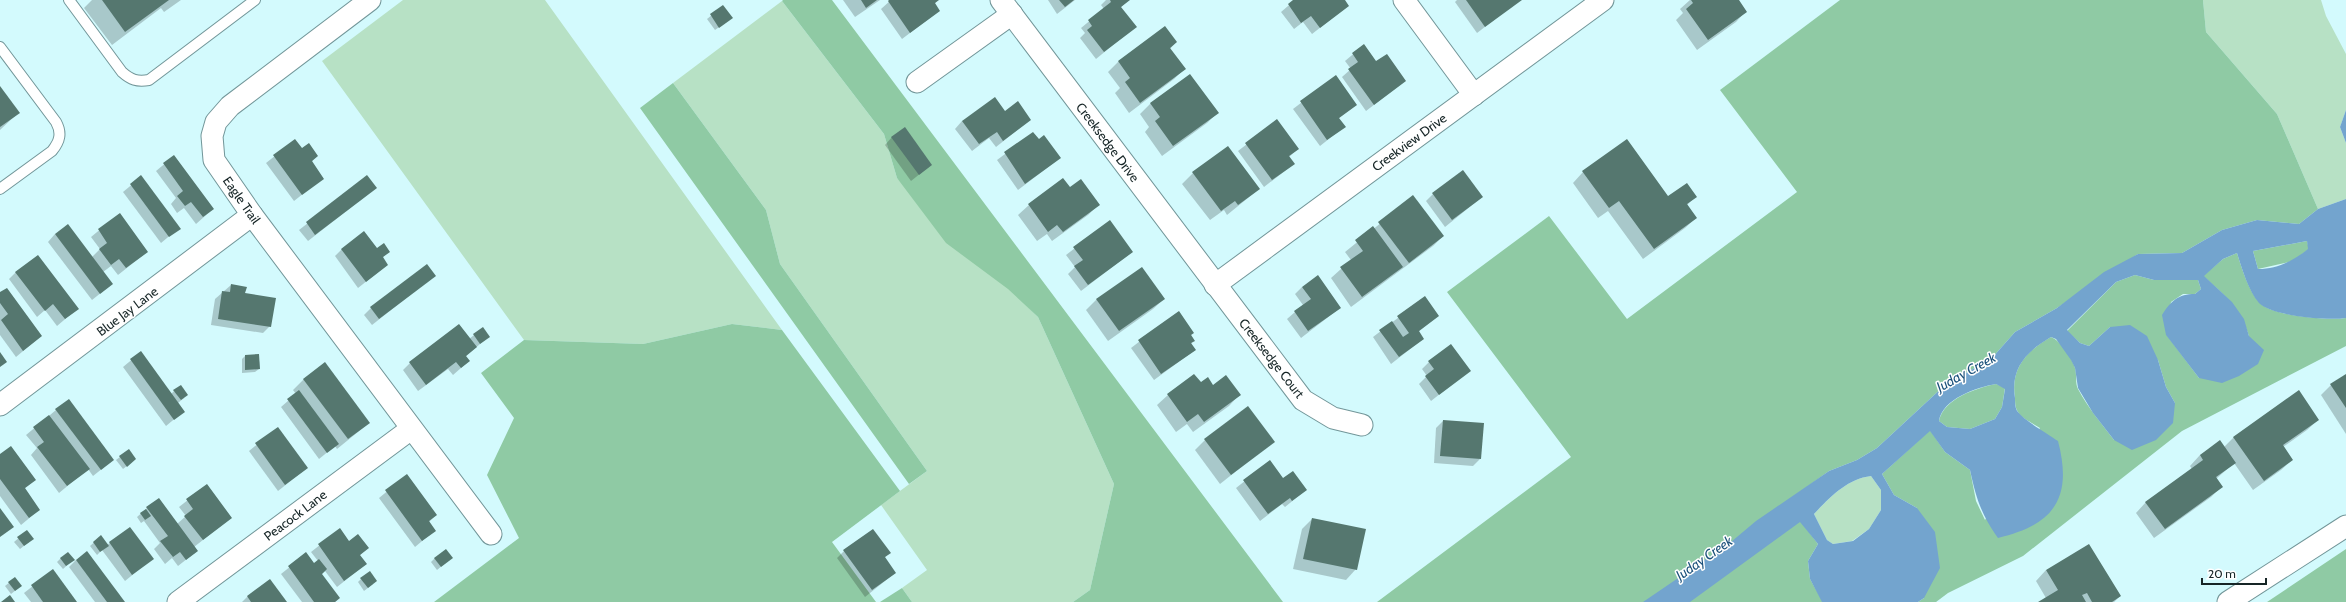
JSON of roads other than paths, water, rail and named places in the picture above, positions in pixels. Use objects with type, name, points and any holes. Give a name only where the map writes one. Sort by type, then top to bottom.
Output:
[{"type":"street","name":"Eagle Trail","points":[[370,0],[230,106],[216,122],[212,136],[214,160],[252,215],[491,534]]},
{"type":"street","points":[[1404,0],[1474,95]]},
{"type":"street","name":"Creekview Drive","points":[[1214,285],[1603,0]]},
{"type":"street","points":[[917,82],[1006,7]]},
{"type":"street","name":"Creeksedge Drive","points":[[1006,7],[1214,285]]},
{"type":"street","name":"Blue Jay Lane","points":[[0,405],[252,215]]},
{"type":"street","name":"Creeksedge Court","points":[[1214,285],[1303,400],[1333,418],[1362,425]]},
{"type":"street","name":"Peacock Lane","points":[[178,602],[411,429]]},
{"type":"street","points":[[2228,602],[2346,526]]},
{"type":"lane","points":[[69,0],[122,72],[130,79],[140,81],[149,80],[255,0]]},
{"type":"lane","points":[[0,47],[56,122],[60,135],[58,143],[52,151],[0,189]]},
{"type":"water","points":[[2346,110],[2346,143],[2340,127]]},
{"type":"water","points":[[2346,199],[2346,318],[2314,318],[2287,314],[2265,308],[2255,298],[2246,279],[2237,253],[2223,259],[2204,276],[2232,302],[2244,319],[2249,336],[2264,350],[2258,364],[2239,376],[2222,383],[2199,378],[2166,335],[2162,315],[2172,302],[2179,297],[2195,294],[2201,289],[2198,280],[2154,280],[2135,275],[2116,282],[2067,330],[2080,343],[2089,346],[2110,327],[2130,325],[2147,336],[2158,360],[2166,387],[2175,403],[2173,423],[2156,440],[2132,450],[2114,440],[2093,413],[2078,388],[2075,368],[2056,339],[2051,337],[2042,342],[2028,355],[2018,369],[2015,378],[2014,387],[2017,411],[2021,416],[2058,441],[2062,461],[2063,478],[2060,493],[2055,506],[2046,517],[2033,525],[1998,538],[1987,521],[1980,506],[1970,470],[1945,452],[1930,431],[1882,474],[1894,495],[1917,508],[1935,532],[1940,568],[1924,598],[1918,602],[1822,602],[1810,579],[1808,561],[1818,544],[1800,522],[1690,602],[1643,602],[1731,542],[1756,521],[1829,471],[1857,460],[1877,448],[1945,385],[1992,358],[2015,332],[2057,308],[2104,272],[2138,254],[2182,253],[2222,230],[2257,220],[2299,224],[2318,209]],"holes":[[[2307,241],[2308,249],[2291,261],[2272,268],[2258,269],[2253,251]],[[1996,384],[2005,389],[2002,407],[1995,419],[1970,429],[1947,427],[1939,421],[1946,406],[1953,400],[1970,391]],[[1871,476],[1881,490],[1881,510],[1869,529],[1853,541],[1833,544],[1827,540],[1814,514],[1826,501],[1840,490],[1862,478]]]},
{"type":"water label","name":"Juday Creek","points":[[1966,372]]},
{"type":"water label","name":"Juday Creek","points":[[1704,558]]}]
